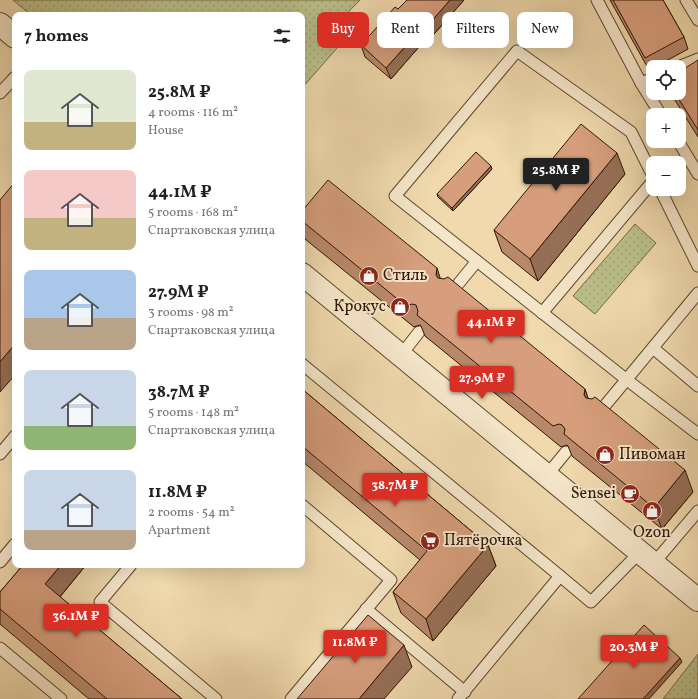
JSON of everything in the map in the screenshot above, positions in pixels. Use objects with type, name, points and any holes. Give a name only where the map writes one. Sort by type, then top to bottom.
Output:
[{"type":"street","points":[[0,24],[12,34]]},
{"type":"street","points":[[305,276],[698,600]]},
{"type":"lane","points":[[597,0],[641,83],[657,108]]},
{"type":"lane","points":[[686,0],[698,20]]},
{"type":"lane","points":[[646,162],[631,132],[517,51],[395,196],[627,380],[698,434]]},
{"type":"lane","points":[[686,63],[698,58]]},
{"type":"lane","points":[[0,93],[12,80]]},
{"type":"lane","points":[[641,83],[646,81]]},
{"type":"lane","points":[[682,148],[698,174]]},
{"type":"lane","points":[[542,313],[646,189]]},
{"type":"lane","points":[[663,196],[698,266]]},
{"type":"lane","points":[[450,294],[477,261]]},
{"type":"lane","points":[[598,414],[698,293]]},
{"type":"lane","points":[[401,355],[419,332]]},
{"type":"lane","points":[[653,348],[698,386]]},
{"type":"lane","points":[[305,366],[590,602],[647,558],[698,511]]},
{"type":"lane","points":[[0,454],[12,440]]},
{"type":"lane","points":[[547,475],[566,452]]},
{"type":"lane","points":[[291,699],[391,580],[305,508]]},
{"type":"lane","points":[[0,562],[12,548]]},
{"type":"lane","points":[[128,568],[100,602],[216,699]]},
{"type":"lane","points":[[366,609],[461,695],[560,576]]},
{"type":"lane","points":[[0,648],[61,699]]},
{"type":"green space","points":[[13,0],[360,0],[348,12],[317,12],[317,48],[337,48],[305,85],[305,12],[27,12]]},
{"type":"green space","points":[[635,224],[656,243],[595,314],[573,296]]},
{"type":"green space","points":[[698,654],[698,699],[663,699]]},
{"type":"building","points":[[407,0],[450,0],[434,18],[434,12],[391,12],[395,7],[398,9]]},
{"type":"building","points":[[613,0],[663,0],[684,37],[645,58]]},
{"type":"building","points":[[377,27],[377,48],[404,48],[386,68],[364,48],[369,48],[369,36]]},
{"type":"building","points":[[698,60],[698,130],[686,111],[686,108],[684,108],[679,100],[686,100],[686,68]]},
{"type":"building","points":[[581,124],[617,153],[530,259],[494,230]]},
{"type":"building","points":[[476,152],[491,166],[452,208],[437,194]]},
{"type":"building","points":[[328,180],[437,268],[436,275],[438,278],[444,279],[448,277],[585,389],[584,395],[586,398],[592,399],[595,397],[685,470],[654,508],[564,434],[565,429],[562,425],[559,424],[553,426],[417,315],[418,311],[416,305],[412,304],[406,306],[305,223],[305,207]]},
{"type":"building","points":[[12,186],[12,348],[0,362],[0,200]]},
{"type":"building","points":[[305,392],[488,545],[426,619],[393,592],[427,551],[305,449]]},
{"type":"building","points":[[20,568],[58,568],[45,584],[182,699],[107,699],[0,609],[0,592]]},
{"type":"building","points":[[368,615],[404,645],[359,699],[297,699]]},
{"type":"building","points":[[644,625],[680,658],[643,699],[578,699]]},
{"type":"place","name":"Стиль","points":[[369,276]]},
{"type":"place","name":"Крокус","points":[[400,307]]},
{"type":"place","name":"Пивоман","points":[[605,455]]},
{"type":"place","name":"Sensei","points":[[630,494]]},
{"type":"place","name":"Ozon","points":[[652,511]]},
{"type":"place","name":"Пятёрочка","points":[[430,541]]}]
